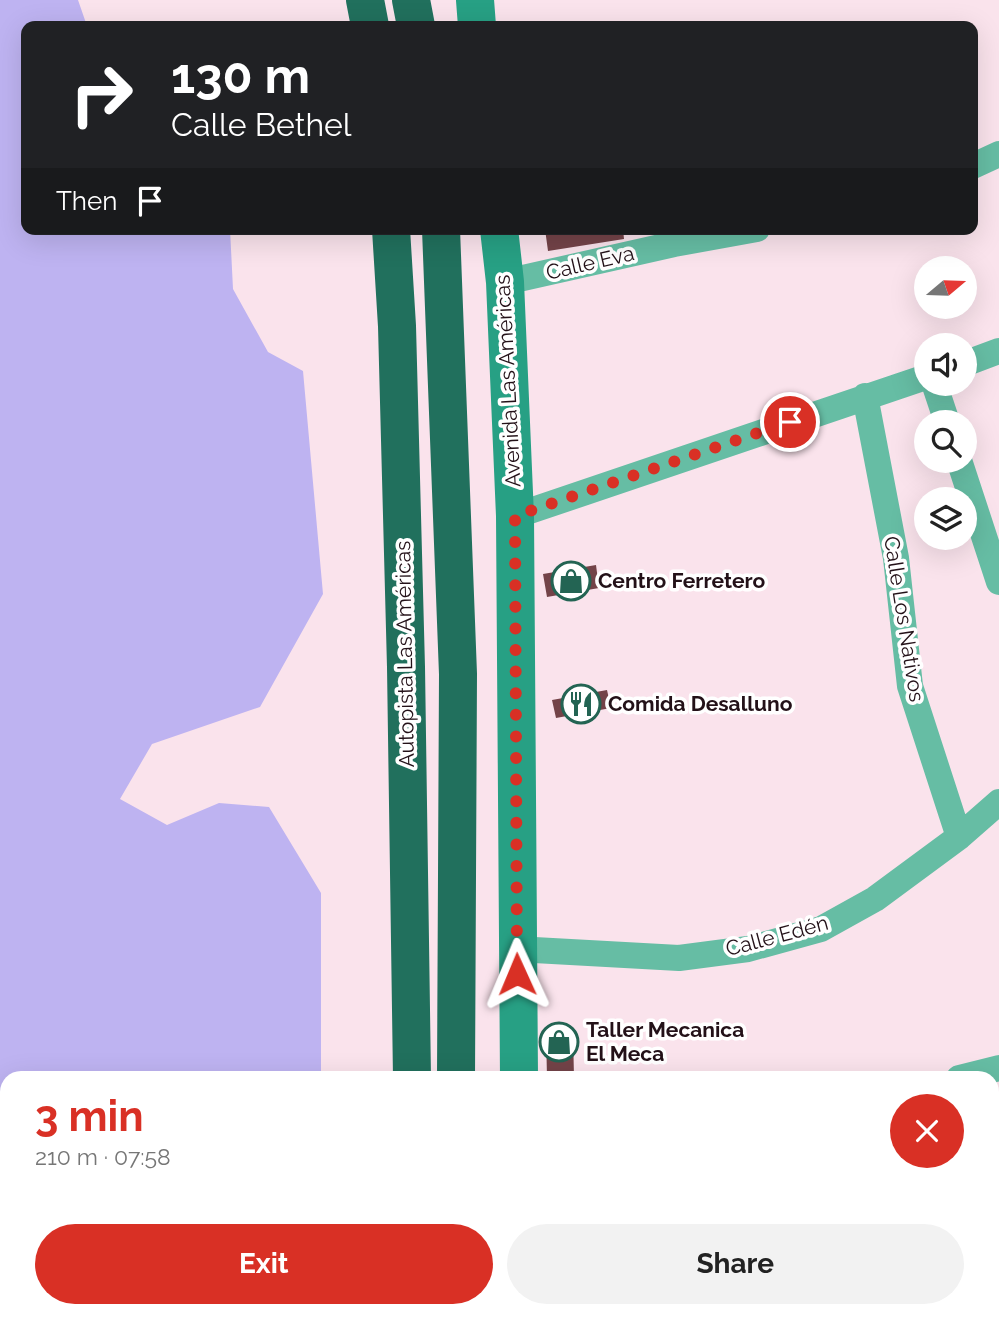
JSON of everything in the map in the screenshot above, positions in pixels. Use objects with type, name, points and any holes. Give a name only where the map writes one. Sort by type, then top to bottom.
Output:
[{"type":"highway","points":[[365,0],[369,21]]},
{"type":"highway","points":[[411,0],[415,21]]},
{"type":"highway","name":"Autopista Las Américas","points":[[391,235],[397,326],[406,667],[412,1071]]},
{"type":"highway","points":[[441,235],[458,674],[456,1071]]},
{"type":"main road","points":[[475,0],[477,21]]},
{"type":"main road","name":"Avenida Las Américas","points":[[500,235],[505,282],[515,516],[519,1071]]},
{"type":"street","points":[[978,164],[999,154]]},
{"type":"street","name":"Calle Eva","points":[[505,282],[724,235]]},
{"type":"street","points":[[977,359],[999,351]]},
{"type":"street","points":[[515,516],[914,381]]},
{"type":"street","name":"Calle Los Nativos","points":[[865,396],[896,558],[910,686],[959,837]]},
{"type":"street","points":[[963,473],[999,582]]},
{"type":"street","name":"Calle Edén","points":[[516,948],[680,957],[748,949],[821,929],[875,899],[959,837],[999,802]]},
{"type":"shaded area","points":[[0,0],[78,0],[85,21],[21,21],[21,235],[230,235],[233,289],[268,352],[303,371],[323,594],[260,707],[152,744],[120,799],[167,825],[219,803],[269,807],[321,893],[321,1071],[0,1071]]},
{"type":"building","points":[[546,235],[624,235],[624,239],[548,251]]},
{"type":"building","name":"Centro Ferretero","points":[[596,565],[599,588],[547,597],[543,574]]},
{"type":"building","name":"Comida Desalluno","points":[[607,690],[611,708],[556,718],[552,700]]},
{"type":"building","points":[[546,1032],[573,1032],[574,1071],[547,1071]]},
{"type":"place","name":"Centro Ferretero","points":[[571,581]]},
{"type":"place","name":"Comida Desalluno","points":[[581,704]]},
{"type":"place","name":"Taller Mecanica El Meca","points":[[559,1042]]},
{"type":"route","points":[[517,974],[515,516],[790,422]]}]
